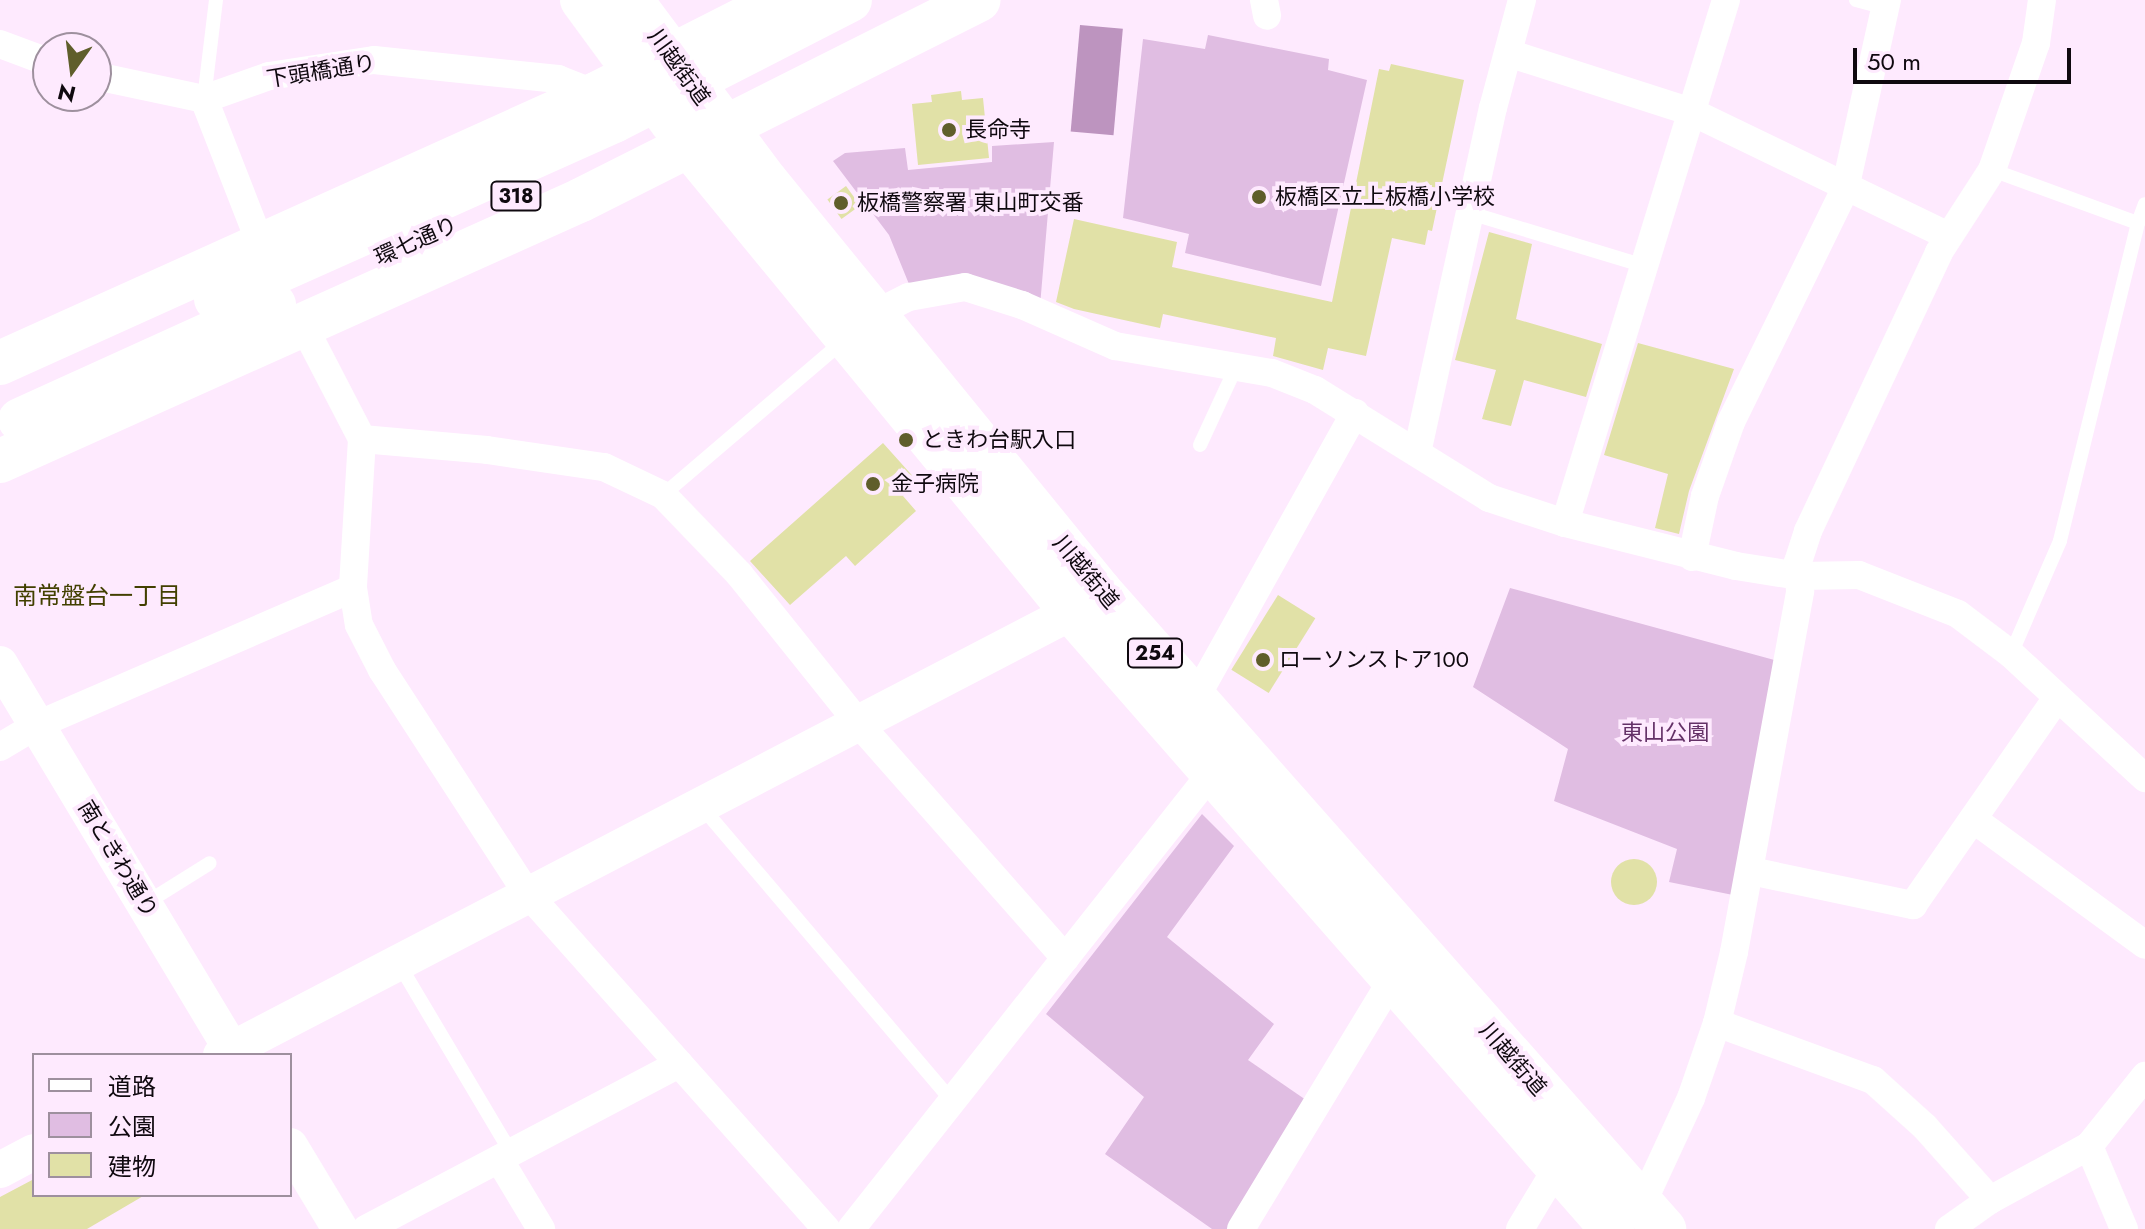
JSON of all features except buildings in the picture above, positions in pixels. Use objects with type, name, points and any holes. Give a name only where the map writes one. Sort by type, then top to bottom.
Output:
[{"type":"main road","name":"川越街道","points":[[582,0],[654,66],[860,327],[1086,602],[1213,771],[1558,1166],[1639,1221]]},
{"type":"main road","name":"川越街道","points":[[631,0],[654,66]]},
{"type":"main road","points":[[0,363],[596,94],[781,0]]},
{"type":"main road","name":"環七通り","points":[[0,430],[108,364],[614,121],[850,0]]},
{"type":"main road","name":"環七通り","points":[[0,397],[108,364],[628,145],[913,0]]},
{"type":"main road","points":[[0,461],[708,138],[979,0]]},
{"type":"main road","name":"川越街道","points":[[1086,602],[1195,699],[1639,1221]]},
{"type":"street","points":[[1417,453],[1470,213],[1522,0]]},
{"type":"street","points":[[1565,523],[1726,0]]},
{"type":"street","points":[[1639,1221],[1691,1098],[1717,1023],[1751,871],[1800,591],[1798,562],[1808,531],[1948,236],[1992,170],[2036,43],[2042,0]]},
{"type":"street","points":[[1692,557],[1705,496],[1731,422],[1845,189],[1886,4]]},
{"type":"street","points":[[0,44],[32,56]]},
{"type":"street","points":[[1508,53],[1692,112],[1845,189],[1948,236]]},
{"type":"street","name":"下頭橋通り","points":[[204,99],[269,76],[374,60],[558,79],[596,94]]},
{"type":"street","points":[[112,79],[204,99],[261,245]]},
{"type":"street","points":[[860,327],[909,297],[965,287],[1022,305],[1115,346],[1272,373],[1315,390],[1355,413],[1489,498],[1565,523],[1692,557],[1799,576],[1859,575],[1958,614],[2011,654],[2145,778]]},
{"type":"street","points":[[303,325],[362,439],[353,588],[359,625],[382,670],[527,893],[826,1229]]},
{"type":"street","points":[[1195,699],[1355,413]]},
{"type":"street","points":[[362,439],[487,450],[604,467],[663,495],[739,574],[859,724],[1065,958]]},
{"type":"street","points":[[0,747],[37,725],[353,588]]},
{"type":"street","points":[[229,1053],[527,893],[859,724],[1086,602]]},
{"type":"street","name":"南ときわ通り","points":[[0,664],[229,1053]]},
{"type":"street","points":[[1751,871],[1913,905],[2057,698]]},
{"type":"street","points":[[851,1229],[1213,771]]},
{"type":"street","points":[[1973,819],[2145,945]]},
{"type":"street","points":[[1241,1229],[1393,978]]},
{"type":"street","points":[[1717,1023],[1873,1080],[1925,1127],[1990,1200]]},
{"type":"street","points":[[366,1229],[679,1064]]},
{"type":"street","points":[[1949,1229],[1990,1200],[2089,1146],[2145,1076]]},
{"type":"street","points":[[2089,1146],[2124,1229]]},
{"type":"street","points":[[292,1149],[340,1229]]},
{"type":"street","points":[[0,1170],[32,1153]]},
{"type":"street","points":[[505,1156],[541,1229]]},
{"type":"street","points":[[1520,1229],[1558,1166]]},
{"type":"lane","points":[[204,99],[216,0]]},
{"type":"lane","points":[[1856,0],[1886,4]]},
{"type":"lane","points":[[1992,170],[2138,223]]},
{"type":"lane","points":[[2011,654],[2060,541],[2145,204]]},
{"type":"lane","points":[[1470,213],[1644,266]]},
{"type":"lane","points":[[663,495],[860,327]]},
{"type":"lane","points":[[1200,445],[1236,367]]},
{"type":"lane","points":[[700,805],[952,1101]]},
{"type":"lane","points":[[144,904],[210,863]]},
{"type":"lane","points":[[397,962],[505,1156]]},
{"type":"green space","points":[[1208,35],[1329,59],[1328,70],[1367,80],[1321,286],[1185,253],[1189,234],[1123,218],[1143,39],[1205,49]]},
{"type":"green space","points":[[1054,142],[1040,306],[911,289],[889,235],[833,161],[845,153],[905,148],[908,170],[992,162],[992,146]]},
{"type":"green space","name":"東山公園","points":[[1510,588],[1778,661],[1733,895],[1669,882],[1677,849],[1554,801],[1568,749],[1473,687]]},
{"type":"green space","points":[[1202,814],[1234,846],[1167,937],[1274,1024],[1248,1060],[1306,1100],[1229,1229],[1212,1229],[1105,1154],[1144,1097],[1046,1014]]},
{"type":"shaded area","points":[[1080,25],[1123,29],[1114,135],[1071,132]]},
{"type":"place","name":"長命寺","points":[[949,130]]},
{"type":"place","name":"板橋区立上板橋小学校","points":[[1259,197]]},
{"type":"place","name":"板橋警察署 東山町交番","points":[[841,203]]},
{"type":"place","name":"ときわ台駅入口","points":[[906,440]]},
{"type":"place","name":"金子病院","points":[[873,484]]},
{"type":"place","name":"ローソンストア100","points":[[1263,660]]},
{"type":"district","name":"南常盤台一丁目","points":[[97,596]]}]
